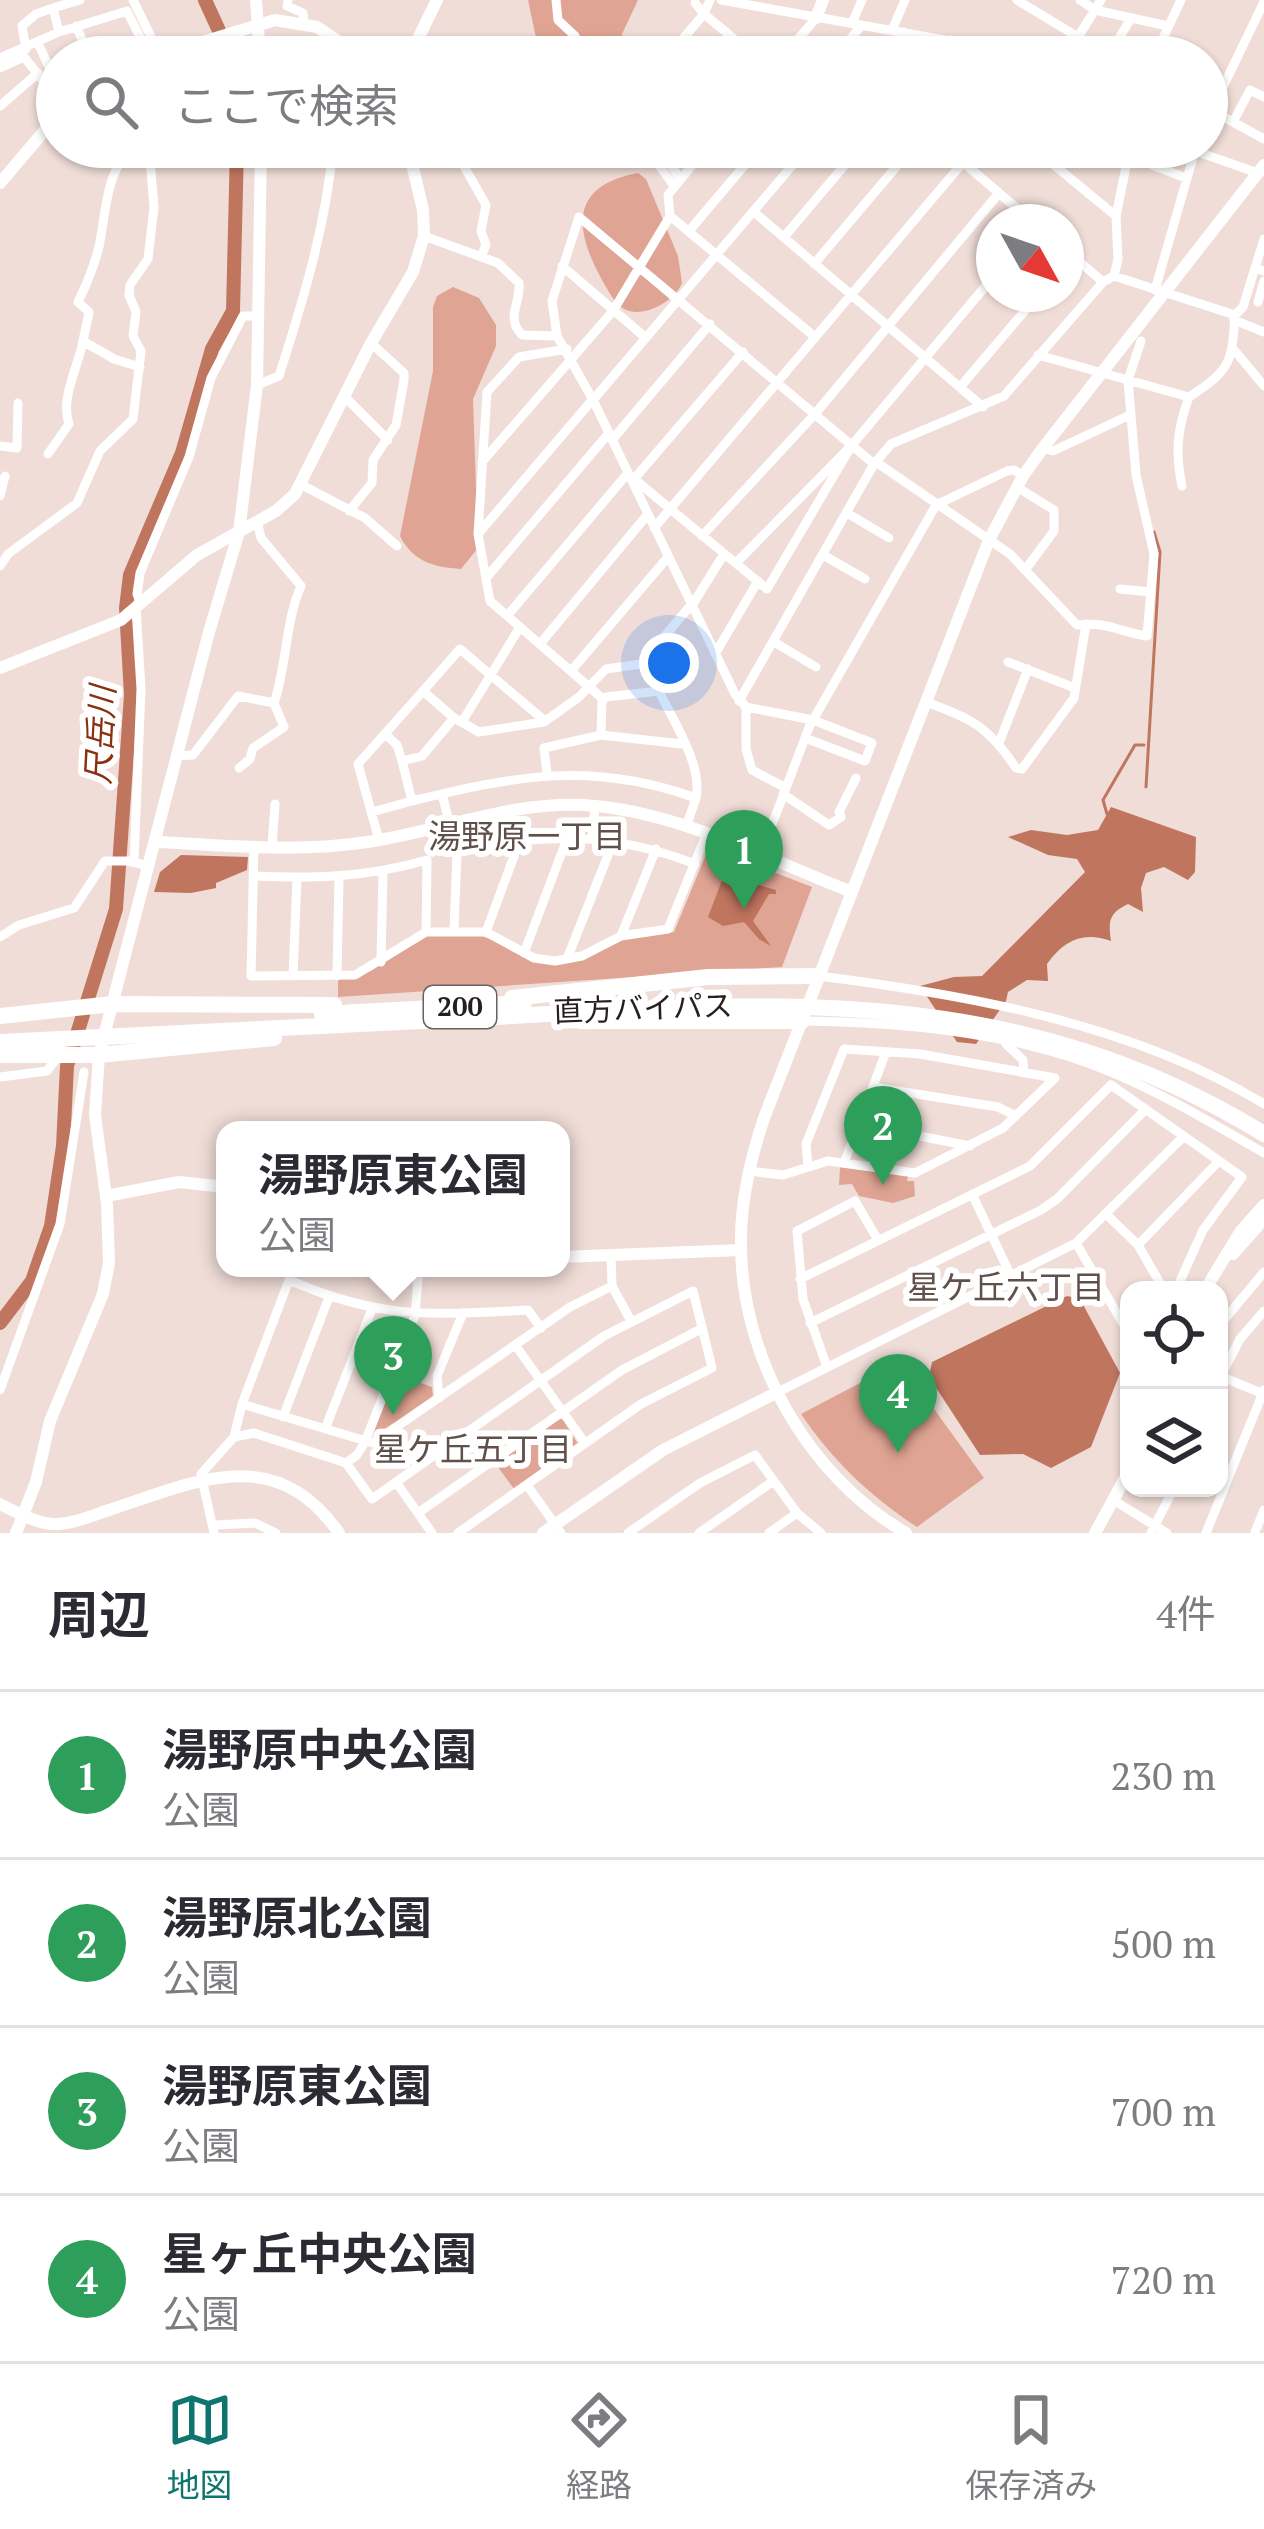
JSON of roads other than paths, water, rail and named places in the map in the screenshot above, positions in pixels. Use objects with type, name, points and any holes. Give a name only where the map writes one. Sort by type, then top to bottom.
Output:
[{"type":"highway","points":[[460,1013],[648,982],[819,976]]},
{"type":"highway","name":"直方バイパス","points":[[0,1042],[403,1010],[798,1007],[823,1001],[957,1010],[1074,1036],[1168,1072],[1261,1121]]},
{"type":"highway","points":[[0,1016],[112,1004],[359,1005],[403,1010]]},
{"type":"highway","name":"直方バイパス","points":[[122,1030],[424,1020],[460,1013]]},
{"type":"highway","points":[[0,1055],[62,1040],[99,1055],[424,1020]]},
{"type":"highway","name":"直方バイパス","points":[[0,1031],[62,1040]]},
{"type":"street","points":[[36,70],[24,52],[22,26],[36,14],[80,0]]},
{"type":"street","points":[[133,0],[151,36]]},
{"type":"street","points":[[256,0],[259,36]]},
{"type":"street","points":[[288,0],[287,6],[303,14],[304,23]]},
{"type":"street","points":[[419,36],[436,0]]},
{"type":"street","points":[[556,0],[558,20],[575,36]]},
{"type":"street","points":[[686,36],[710,0]]},
{"type":"street","points":[[721,0],[781,5],[816,18],[927,36]]},
{"type":"street","points":[[801,36],[823,0]]},
{"type":"street","points":[[849,36],[862,0]]},
{"type":"street","points":[[892,30],[905,0]]},
{"type":"street","points":[[1017,0],[1076,36]]},
{"type":"street","points":[[1080,0],[1168,26]]},
{"type":"street","points":[[1163,36],[1181,0]]},
{"type":"street","points":[[696,1],[731,36]]},
{"type":"street","points":[[1228,79],[1260,24],[1264,2]]},
{"type":"street","points":[[1079,36],[1098,5]]},
{"type":"street","points":[[53,8],[59,32]]},
{"type":"street","points":[[51,36],[127,11],[140,36]]},
{"type":"street","points":[[1120,36],[1131,18]]},
{"type":"street","points":[[223,36],[259,22],[304,23],[322,36]]},
{"type":"street","points":[[76,26],[81,36]]},
{"type":"street","points":[[901,36],[904,32]]},
{"type":"street","points":[[0,68],[36,44]]},
{"type":"street","points":[[0,58],[24,52]]},
{"type":"street","points":[[2,99],[36,74]]},
{"type":"street","points":[[1233,122],[1250,90],[1264,98]]},
{"type":"street","points":[[1228,120],[1264,139]]},
{"type":"street","points":[[0,183],[36,141]]},
{"type":"street","points":[[906,1533],[863,1503],[830,1470],[776,1393],[745,1293],[741,1250],[748,1171],[798,1007],[819,976],[989,539],[1043,448],[1159,291],[1261,169],[1228,159]]},
{"type":"street","points":[[48,454],[69,424],[65,412],[88,312],[79,302],[93,268],[106,200],[118,168]]},
{"type":"street","points":[[0,566],[8,554],[77,503],[100,451],[133,419],[141,351],[133,336],[136,313],[130,285],[148,260],[154,207],[151,168]]},
{"type":"street","points":[[16,1533],[36,1482],[50,1420],[103,1294],[110,1263],[95,1114],[99,1055],[239,532],[257,385],[261,168]]},
{"type":"street","points":[[257,385],[279,376],[302,304],[331,168]]},
{"type":"street","points":[[0,668],[121,620],[202,552],[289,500],[302,485],[371,343],[413,272],[424,236],[413,168]]},
{"type":"street","points":[[465,168],[486,205],[481,257]]},
{"type":"street","points":[[664,168],[677,183]]},
{"type":"street","points":[[670,168],[677,183]]},
{"type":"street","points":[[690,168],[666,205],[670,216],[815,337]]},
{"type":"street","points":[[688,231],[742,168]]},
{"type":"street","points":[[478,534],[791,168]]},
{"type":"street","points":[[784,237],[842,168]]},
{"type":"street","points":[[814,264],[895,168]]},
{"type":"street","points":[[654,528],[958,168]]},
{"type":"street","points":[[970,168],[1012,204]]},
{"type":"street","points":[[1058,168],[1116,216]]},
{"type":"street","points":[[743,704],[875,463],[891,444],[1004,396],[1108,279],[1118,259],[1116,216],[1126,168]]},
{"type":"street","points":[[1160,168],[1186,178]]},
{"type":"street","points":[[1159,291],[1189,168]]},
{"type":"street","points":[[703,536],[815,414],[999,193]]},
{"type":"street","points":[[754,212],[983,407]]},
{"type":"street","points":[[482,462],[570,354],[613,311],[670,216]]},
{"type":"street","points":[[856,778],[839,812],[841,817],[830,825],[752,770],[743,704],[570,354],[556,336],[552,301],[579,217],[852,445],[989,539],[1077,625],[1099,622],[1125,633],[1148,635],[1154,554],[1142,512],[1130,415],[1131,382],[1141,341]]},
{"type":"street","points":[[424,236],[508,269],[519,284],[513,309],[517,329],[523,335],[556,336]]},
{"type":"street","points":[[1182,486],[1177,440],[1190,398],[1229,363],[1235,351],[1235,318],[1260,269],[1264,238]]},
{"type":"street","points":[[1084,265],[1108,279],[1159,291],[1264,332]]},
{"type":"street","points":[[562,266],[646,338]]},
{"type":"street","points":[[1244,303],[1261,303],[1264,281]]},
{"type":"street","points":[[736,563],[852,445],[976,297]]},
{"type":"street","points":[[961,386],[1024,312]]},
{"type":"street","points":[[134,862],[140,574],[189,457],[211,378],[243,316],[259,316]]},
{"type":"street","points":[[486,578],[710,324]]},
{"type":"street","points":[[83,341],[140,367]]},
{"type":"street","points":[[349,511],[372,484],[373,460],[398,418],[404,374],[371,343]]},
{"type":"street","points":[[1235,351],[1264,386]]},
{"type":"street","points":[[507,616],[743,352]]},
{"type":"street","points":[[570,354],[519,357],[487,392],[478,534],[490,601],[603,699],[602,735]]},
{"type":"street","points":[[1039,355],[1190,398]]},
{"type":"street","points":[[345,397],[388,440]]},
{"type":"street","points":[[0,446],[17,448],[18,403]]},
{"type":"street","points":[[1043,448],[1053,451],[1130,415]]},
{"type":"street","points":[[630,476],[767,589],[852,445]]},
{"type":"street","points":[[770,830],[813,720],[936,505],[1006,471],[1054,510],[1054,531],[1025,570]]},
{"type":"street","points":[[0,496],[5,476]]},
{"type":"street","points":[[302,485],[364,518],[397,546]]},
{"type":"street","points":[[847,513],[889,538]]},
{"type":"street","points":[[540,644],[648,514]]},
{"type":"street","points":[[239,768],[250,759],[253,748],[284,727],[274,703],[282,681],[292,605],[302,586],[261,538],[257,521]]},
{"type":"street","points":[[202,552],[221,558],[228,571]]},
{"type":"street","points":[[423,691],[479,732],[545,722],[607,669],[641,664],[691,606],[724,554]]},
{"type":"street","points":[[823,555],[865,579]]},
{"type":"street","points":[[571,671],[668,557]]},
{"type":"street","points":[[715,655],[758,581]]},
{"type":"street","points":[[1120,589],[1151,592]]},
{"type":"street","points":[[926,702],[979,723],[1016,768],[1022,769],[1074,698],[1086,624]]},
{"type":"street","points":[[402,760],[422,756],[458,720],[520,627]]},
{"type":"street","points":[[774,642],[816,667]]},
{"type":"street","points":[[379,840],[358,764],[460,649],[545,722]]},
{"type":"street","points":[[1008,662],[1076,688]]},
{"type":"street","points":[[999,743],[1028,670]]},
{"type":"street","points":[[603,699],[659,691],[699,782],[686,827]]},
{"type":"street","points":[[178,756],[193,755],[238,696],[274,703]]},
{"type":"street","points":[[743,704],[813,720],[872,743],[865,761],[805,738]]},
{"type":"street","points":[[385,734],[397,745],[412,801]]},
{"type":"street","points":[[547,774],[544,748],[602,735],[682,744]]},
{"type":"street","points":[[372,812],[547,774],[640,782],[696,798]]},
{"type":"street","points":[[442,794],[457,853],[454,930]]},
{"type":"street","points":[[272,846],[274,804]]},
{"type":"street","points":[[156,842],[320,847],[379,840],[541,805],[595,806],[686,827],[852,892]]},
{"type":"street","points":[[592,837],[595,806]]},
{"type":"street","points":[[254,846],[251,976],[337,976],[355,975],[426,932],[486,932],[544,961],[582,956],[621,936],[668,929],[706,835]]},
{"type":"street","points":[[524,952],[568,836]]},
{"type":"street","points":[[457,853],[520,839],[592,837],[656,850],[695,864]]},
{"type":"street","points":[[486,932],[520,839]]},
{"type":"street","points":[[567,959],[614,840]]},
{"type":"street","points":[[621,936],[656,850]]},
{"type":"street","points":[[254,876],[339,878],[427,860],[426,932]]},
{"type":"street","points":[[0,937],[19,925],[74,908],[105,861],[149,866]]},
{"type":"street","points":[[381,962],[383,872]]},
{"type":"street","points":[[293,976],[297,878]]},
{"type":"street","points":[[337,976],[339,878]]},
{"type":"street","points":[[819,976],[963,996],[1154,1052],[1232,1084],[1261,1121]]},
{"type":"street","points":[[798,1007],[1065,1055],[1170,1099],[1264,1153]]},
{"type":"street","points":[[0,1077],[50,1070],[62,1040]]},
{"type":"street","points":[[1004,1042],[1023,1060],[1024,1072]]},
{"type":"street","points":[[748,1171],[783,1175],[828,1161],[915,1173],[1016,1116],[1055,1078],[844,1049],[806,1144],[808,1167]]},
{"type":"street","points":[[844,1162],[886,1052]]},
{"type":"street","points":[[0,1390],[60,1224],[84,1072]]},
{"type":"street","points":[[800,1279],[1030,1166],[1111,1085],[1241,1177],[1203,1230],[1180,1281]]},
{"type":"street","points":[[873,1087],[998,1107],[1016,1116]]},
{"type":"street","points":[[810,1323],[1057,1199],[1145,1109]]},
{"type":"street","points":[[859,1124],[970,1146]]},
{"type":"street","points":[[527,1485],[553,1530],[663,1450],[1076,1243],[1184,1136]]},
{"type":"street","points":[[1138,1245],[1219,1161]]},
{"type":"street","points":[[106,1196],[179,1182],[216,1186]]},
{"type":"street","points":[[972,1194],[1011,1276]]},
{"type":"street","points":[[827,1367],[800,1279],[797,1231],[856,1202],[878,1240]]},
{"type":"street","points":[[1211,1281],[1240,1232],[1264,1205]]},
{"type":"street","points":[[1106,1214],[1138,1245],[1159,1281]]},
{"type":"street","points":[[1213,1281],[1264,1219]]},
{"type":"street","points":[[1076,1243],[1120,1319]]},
{"type":"street","points":[[570,1257],[741,1250]]},
{"type":"street","points":[[611,1255],[612,1286],[631,1321]]},
{"type":"street","points":[[1228,1315],[1264,1272]]},
{"type":"street","points":[[346,1462],[358,1455],[365,1442],[415,1315],[418,1277]]},
{"type":"street","points":[[276,1533],[255,1523],[215,1529],[200,1480],[234,1437],[289,1280],[329,1298],[415,1315],[528,1310],[541,1328]]},
{"type":"street","points":[[242,1404],[373,1443],[570,1307],[612,1286]]},
{"type":"street","points":[[234,1437],[254,1433],[346,1462],[372,1499],[631,1321],[693,1291],[712,1368],[641,1404],[458,1533]]},
{"type":"street","points":[[283,1417],[329,1298]]},
{"type":"street","points":[[325,1429],[372,1309]]},
{"type":"street","points":[[1228,1362],[1264,1311]]},
{"type":"street","points":[[439,1398],[437,1376],[463,1313]]},
{"type":"street","points":[[418,1513],[622,1370],[700,1330]]},
{"type":"street","points":[[516,1346],[585,1442]]},
{"type":"street","points":[[1206,1533],[1263,1392],[1228,1381]]},
{"type":"street","points":[[628,1533],[700,1483],[755,1455],[797,1513],[820,1533]]},
{"type":"street","points":[[0,1504],[56,1525],[200,1480],[243,1474],[269,1478],[306,1497],[339,1533]]},
{"type":"street","points":[[396,1482],[432,1533]]},
{"type":"street","points":[[699,1533],[772,1482]]},
{"type":"street","points":[[1095,1533],[1120,1488]]},
{"type":"street","points":[[1153,1530],[1170,1497]]},
{"type":"street","points":[[1113,1500],[1153,1530],[1167,1533]]},
{"type":"street","points":[[1254,1533],[1264,1510]]},
{"type":"street","points":[[769,1533],[797,1513]]},
{"type":"street","points":[[1254,1533],[1264,1526]]},
{"type":"waterway","name":"尺岳川","points":[[205,0],[221,36]]},
{"type":"waterway","name":"尺岳川","points":[[0,1323],[32,1281],[51,1226],[63,1146],[67,1066],[116,909],[131,695],[126,608],[130,575],[182,453],[212,349],[233,311],[236,168]]},
{"type":"waterway","points":[[1146,787],[1160,552],[1154,532]]},
{"type":"waterway","points":[[1107,814],[1103,800],[1135,745],[1144,745]]},
{"type":"place","name":"湯野原中央公園","points":[[744,909]]},
{"type":"place","name":"湯野原北公園","points":[[883,1185]]},
{"type":"place","name":"湯野原東公園","points":[[393,1415]]},
{"type":"place","name":"星ヶ丘中央公園","points":[[898,1453]]},
{"type":"district","name":"湯野原一丁目","points":[[527,836]]},
{"type":"district","name":"星ケ丘六丁目","points":[[1006,1287]]},
{"type":"district","name":"星ケ丘五丁目","points":[[473,1449]]}]
